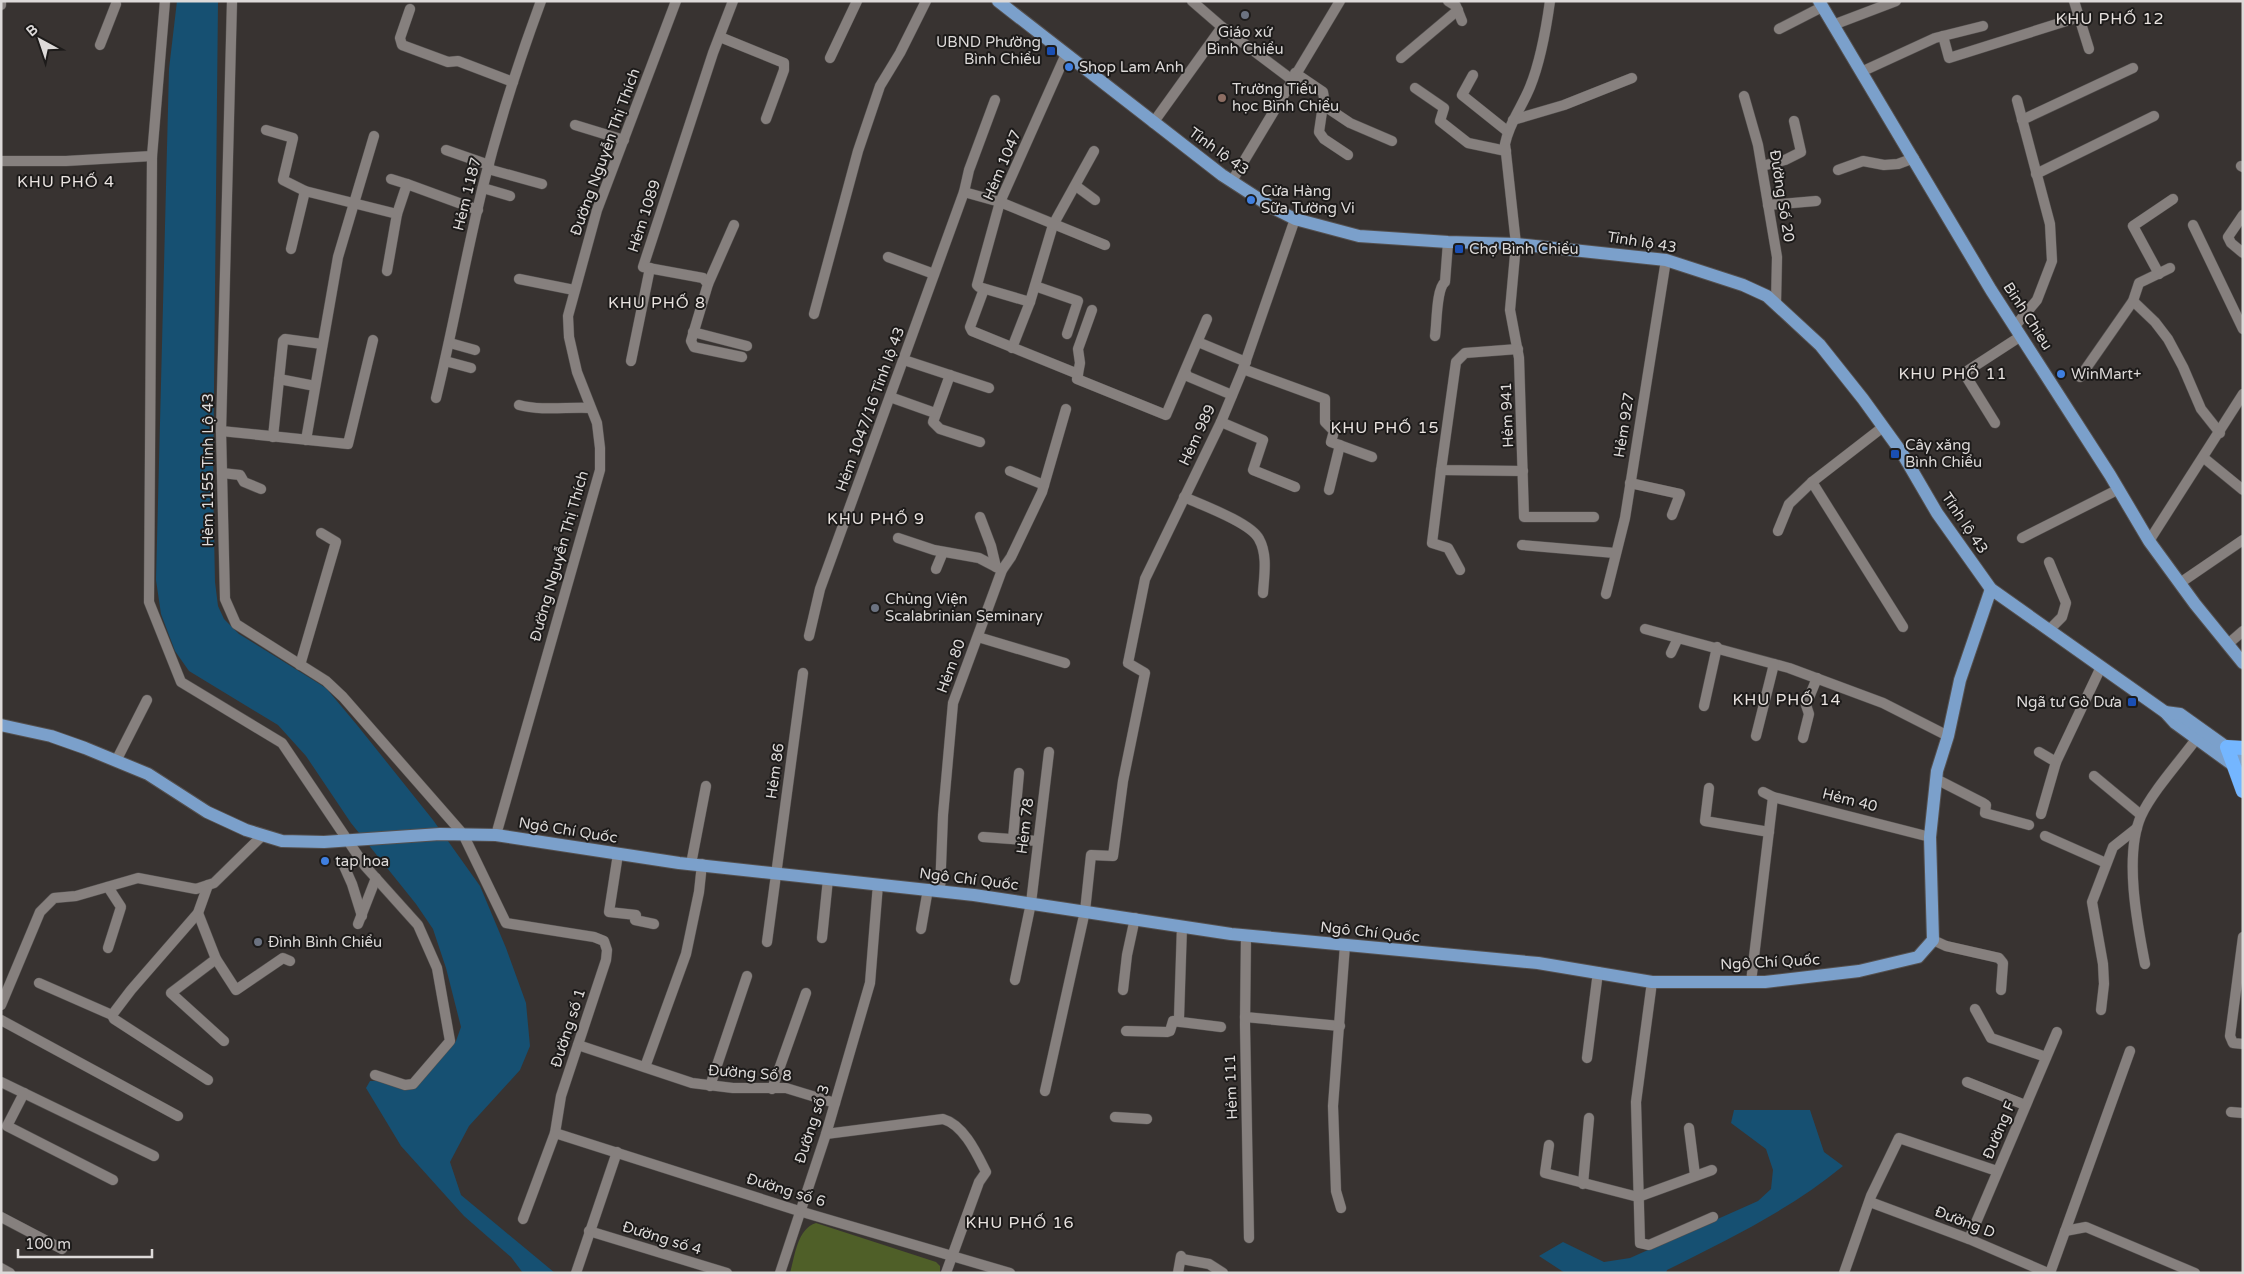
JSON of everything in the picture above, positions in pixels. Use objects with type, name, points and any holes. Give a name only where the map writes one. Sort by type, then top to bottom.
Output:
[{"type":"highway","points":[[2236,760],[2243,791]]},
{"type":"main road","name":"Tỉnh lộ 43","points":[[998,1],[1153,123],[1232,181],[1295,219],[1359,236],[1516,244],[1666,260],[1743,285],[1767,296],[1820,345],[1883,427],[1902,453],[1937,513],[1991,589],[2165,712],[2175,723],[2236,760]]},
{"type":"main road","name":"Binh Chieu","points":[[1820,4],[2018,331],[2110,475],[2116,490],[2149,541],[2243,663]]},
{"type":"main road","points":[[1933,940],[1930,837],[1936,779],[1948,736],[1960,680],[1991,589]]},
{"type":"main road","name":"Tỉnh lộ 43","points":[[2165,712],[2180,714],[2236,760]]},
{"type":"main road","name":"Ngô Chí Quốc","points":[[1,725],[51,736],[148,774],[207,812],[246,830],[282,841],[352,840],[440,834],[496,835],[697,864],[934,890],[1246,935],[1538,964],[1652,982],[1751,982],[1859,971],[1904,962],[1918,957],[1933,940]]},
{"type":"street","points":[[165,1],[152,156],[149,602],[181,682],[282,744],[352,840],[376,878],[418,925],[437,968],[450,1041],[413,1084],[405,1085],[375,1075]]},
{"type":"street","name":"Hẻm 1155 Tỉnh Lộ 43","points":[[232,1],[221,431],[225,599],[236,624],[326,681],[343,697],[463,834],[506,923]]},
{"type":"street","name":"Hẻm 1187","points":[[436,398],[450,343],[483,188],[513,82],[541,1]]},
{"type":"street","name":"Đường Nguyễn Thị Thích","points":[[496,835],[600,470],[597,423],[577,372],[569,337],[568,316],[597,210],[676,1]]},
{"type":"street","name":"Hẻm 1089","points":[[708,284],[703,278],[643,267],[733,1]]},
{"type":"street","points":[[830,58],[857,1]]},
{"type":"street","points":[[814,314],[856,160],[880,86],[900,53],[926,1]]},
{"type":"street","points":[[1192,1],[1222,27],[1293,76],[1323,92],[1320,134],[1348,155]]},
{"type":"street","points":[[1232,181],[1293,76],[1340,1]]},
{"type":"street","points":[[1448,1],[1456,6],[1462,21]]},
{"type":"street","points":[[1474,75],[1462,95],[1507,131],[1530,88],[1543,46],[1550,1]]},
{"type":"street","points":[[1833,25],[1877,5],[1896,1]]},
{"type":"street","points":[[2074,1],[2089,49]]},
{"type":"street","points":[[100,45],[116,4]]},
{"type":"street","points":[[1779,29],[1820,4]]},
{"type":"street","points":[[410,9],[400,38],[402,45],[448,62],[458,61],[513,82]]},
{"type":"street","points":[[1401,58],[1458,10]]},
{"type":"street","points":[[1943,36],[1949,58],[2080,17]]},
{"type":"street","points":[[1861,72],[1943,36],[1983,26]]},
{"type":"street","points":[[1153,123],[1222,27]]},
{"type":"street","points":[[720,37],[784,63],[784,70],[766,119]]},
{"type":"street","name":"Hẻm 1047","points":[[1066,54],[1000,202],[977,285],[984,289],[971,329],[1012,348],[1078,374],[1077,379],[1166,415],[1186,373]]},
{"type":"street","points":[[2022,120],[2133,68]]},
{"type":"street","points":[[1513,120],[1564,106],[1632,78]]},
{"type":"street","points":[[1415,88],[1444,108],[1440,121],[1468,143],[1506,151]]},
{"type":"street","name":"Đường Số 20","points":[[1744,96],[1758,145],[1777,257],[1776,304]]},
{"type":"street","name":"Hẻm 1047/16 Tỉnh lộ 43","points":[[809,636],[820,589],[964,192],[969,170],[994,100]]},
{"type":"street","points":[[1995,423],[1964,373],[2018,331],[2038,300],[2052,261],[2050,224],[2018,100]]},
{"type":"street","points":[[1323,105],[1350,122],[1392,142]]},
{"type":"street","points":[[2036,174],[2154,116]]},
{"type":"street","points":[[1762,166],[1785,160],[1801,152],[1794,121]]},
{"type":"street","points":[[575,124],[624,140]]},
{"type":"street","points":[[266,130],[293,138],[283,180],[305,191],[397,214]]},
{"type":"street","name":"Hẻm 941","points":[[1507,131],[1506,151],[1516,244],[1510,310],[1518,349],[1524,517],[1594,517]]},
{"type":"street","points":[[306,440],[338,257],[374,136]]},
{"type":"street","points":[[446,150],[489,167],[542,184]]},
{"type":"street","points":[[1012,348],[1036,286],[1053,225],[1094,151]]},
{"type":"street","points":[[1,161],[66,161],[152,156]]},
{"type":"street","points":[[1838,170],[1863,161],[1872,164],[1891,164],[1914,158]]},
{"type":"street","points":[[391,179],[478,210]]},
{"type":"street","points":[[387,271],[397,214],[407,184]]},
{"type":"street","points":[[1076,186],[1095,200]]},
{"type":"street","points":[[483,188],[510,196]]},
{"type":"street","points":[[291,249],[305,191]]},
{"type":"street","points":[[964,192],[1000,202],[1105,245]]},
{"type":"street","points":[[2159,274],[2133,226],[2172,199]]},
{"type":"street","points":[[1768,205],[1816,201]]},
{"type":"street","points":[[2243,215],[2228,237],[2231,244],[2243,253]]},
{"type":"street","name":"Hẻm 989","points":[[1085,911],[1091,854],[1113,856],[1124,781],[1145,672],[1128,663],[1145,579],[1221,422],[1244,365],[1295,219]]},
{"type":"street","points":[[734,225],[708,284],[691,341],[694,347],[742,357]]},
{"type":"street","points":[[2193,225],[2243,329]]},
{"type":"street","points":[[1435,336],[1439,292],[1441,285],[1445,282],[1448,242]]},
{"type":"street","points":[[888,257],[934,274]]},
{"type":"street","name":"Hẻm 927","points":[[1606,594],[1625,518],[1666,260]]},
{"type":"street","points":[[631,361],[650,268]]},
{"type":"street","points":[[2080,377],[2133,302],[2138,284],[2170,268]]},
{"type":"street","points":[[518,279],[574,290]]},
{"type":"street","points":[[1036,286],[1078,301],[1067,334]]},
{"type":"street","points":[[984,289],[1030,302]]},
{"type":"street","points":[[2133,302],[2155,322],[2168,339],[2183,367],[2201,409],[2220,433]]},
{"type":"street","points":[[1078,374],[1080,363],[1078,348],[1092,310]]},
{"type":"street","points":[[1207,319],[1186,373],[1187,376],[1232,395]]},
{"type":"street","points":[[693,332],[747,346]]},
{"type":"street","points":[[273,437],[283,341],[285,339],[322,344]]},
{"type":"street","points":[[221,431],[348,444],[373,340]]},
{"type":"street","points":[[1198,342],[1244,365],[1325,399],[1325,422],[1334,430],[1331,442],[1372,457]]},
{"type":"street","points":[[450,343],[475,350]]},
{"type":"street","points":[[1460,570],[1448,548],[1432,543],[1456,362],[1465,353],[1518,349]]},
{"type":"street","points":[[904,360],[989,388]]},
{"type":"street","points":[[445,361],[470,368]]},
{"type":"street","points":[[950,375],[933,422],[935,426],[980,442]]},
{"type":"street","points":[[279,379],[315,386]]},
{"type":"street","points":[[2149,541],[2220,433],[2243,394]]},
{"type":"street","points":[[890,397],[935,413]]},
{"type":"street","points":[[519,405],[538,410],[560,407],[590,408]]},
{"type":"street","name":"Hẻm 80","points":[[921,928],[934,890],[953,702],[978,637],[999,569],[1012,557],[1044,485],[1066,409]]},
{"type":"street","points":[[1221,422],[1263,440],[1253,470],[1295,487]]},
{"type":"street","points":[[1778,531],[1789,504],[1812,482],[1883,427]]},
{"type":"street","points":[[1329,490],[1340,445]]},
{"type":"street","points":[[2204,458],[2243,490]]},
{"type":"street","points":[[1441,470],[1523,471]]},
{"type":"street","points":[[1010,471],[1044,485]]},
{"type":"street","points":[[222,472],[240,475],[244,482],[261,489]]},
{"type":"street","points":[[1812,482],[1903,627]]},
{"type":"street","points":[[1630,483],[1680,494],[1672,515]]},
{"type":"street","points":[[2022,538],[2116,490]]},
{"type":"street","points":[[1184,497],[1248,528],[1259,538],[1265,560],[1263,593]]},
{"type":"street","points":[[980,517],[999,569]]},
{"type":"street","points":[[300,665],[336,542],[321,533]]},
{"type":"street","points":[[898,538],[943,552],[979,558],[999,569]]},
{"type":"street","points":[[2180,583],[2243,540]]},
{"type":"street","points":[[1522,546],[1615,553]]},
{"type":"street","points":[[936,569],[943,552]]},
{"type":"street","points":[[2049,562],[2066,603],[2062,617],[2050,630]]},
{"type":"street","points":[[1645,629],[1774,664],[1817,678],[1883,703],[1948,736]]},
{"type":"street","points":[[2228,644],[2243,631]]},
{"type":"street","points":[[978,637],[1065,663]]},
{"type":"street","points":[[1671,653],[1678,638]]},
{"type":"street","points":[[1704,706],[1717,648]]},
{"type":"street","points":[[1756,736],[1774,664]]},
{"type":"street","points":[[2041,814],[2056,762],[2101,667]]},
{"type":"street","name":"Hẻm 86","points":[[767,942],[803,673]]},
{"type":"street","points":[[1803,738],[1809,714],[1806,705],[1817,678]]},
{"type":"street","points":[[116,761],[147,700]]},
{"type":"street","points":[[2145,964],[2132,875],[2137,828],[2142,815],[2197,738]]},
{"type":"street","name":"Hẻm 78","points":[[1015,980],[1031,903],[1049,752]]},
{"type":"street","points":[[2039,752],[2056,762]]},
{"type":"street","points":[[1013,839],[1019,773]]},
{"type":"street","points":[[2094,776],[2142,815]]},
{"type":"street","points":[[1936,779],[1984,803],[1986,805],[1985,812],[2029,825]]},
{"type":"street","points":[[644,1067],[686,954],[699,892],[697,864],[706,786]]},
{"type":"street","points":[[1709,788],[1705,821],[1769,832]]},
{"type":"street","name":"Hẻm 40","points":[[1763,792],[1773,797],[1930,837]]},
{"type":"street","points":[[1751,982],[1773,797]]},
{"type":"street","points":[[2100,1010],[2104,984],[2103,964],[2092,902],[2113,847],[2137,828]]},
{"type":"street","points":[[1,1005],[40,912],[54,898],[76,896],[138,878],[196,889],[214,883],[263,835]]},
{"type":"street","points":[[2045,836],[2106,863]]},
{"type":"street","points":[[983,837],[1038,841]]},
{"type":"street","points":[[618,854],[609,912],[636,915],[636,920],[654,924]]},
{"type":"street","points":[[344,866],[352,884],[360,920],[376,878]]},
{"type":"street","points":[[822,938],[828,879]]},
{"type":"street","name":"Đường số 3","points":[[780,1273],[826,1134],[870,983],[878,884]]},
{"type":"street","points":[[112,1015],[131,990],[198,913],[208,885]]},
{"type":"street","points":[[108,887],[121,907],[108,948]]},
{"type":"street","points":[[1045,1091],[1085,911]]},
{"type":"street","points":[[198,913],[216,959],[236,990],[284,958],[290,961]]},
{"type":"street","points":[[1123,990],[1127,955],[1135,918]]},
{"type":"street","name":"Đường số 1","points":[[506,923],[594,936],[604,941],[607,950],[606,960],[562,1096],[554,1133],[523,1219]]},
{"type":"street","points":[[1181,1022],[1179,1018],[1182,926]]},
{"type":"street","name":"Hẻm 111","points":[[1246,935],[1245,1017],[1249,1238]]},
{"type":"street","points":[[2243,937],[2230,1036],[2233,1043],[2243,1044]]},
{"type":"street","points":[[1933,940],[1946,946],[1999,958],[2003,963],[2001,990]]},
{"type":"street","points":[[1341,1208],[1336,1191],[1333,1106],[1345,945]]},
{"type":"street","points":[[216,959],[171,993],[224,1041]]},
{"type":"street","points":[[1587,1058],[1598,972]]},
{"type":"street","points":[[710,1086],[747,976]]},
{"type":"street","points":[[1652,982],[1636,1102],[1640,1243],[1650,1246],[1712,1217]]},
{"type":"street","points":[[39,983],[112,1015],[114,1019],[208,1080]]},
{"type":"street","points":[[772,1089],[806,992]]},
{"type":"street","points":[[1975,1009],[1992,1038],[2046,1057]]},
{"type":"street","points":[[1245,1017],[1340,1026]]},
{"type":"street","points":[[1,1020],[178,1116]]},
{"type":"street","points":[[1126,1031],[1167,1032],[1170,1031],[1173,1022],[1221,1027]]},
{"type":"street","name":"Đường F","points":[[1969,1239],[2057,1032]]},
{"type":"street","name":"Đường Số 8","points":[[578,1046],[710,1086],[794,1090],[835,1103]]},
{"type":"street","points":[[2049,1273],[2130,1051]]},
{"type":"street","points":[[1,1082],[154,1156]]},
{"type":"street","points":[[1967,1082],[2026,1105]]},
{"type":"street","points":[[24,1093],[7,1126],[113,1180]]},
{"type":"street","points":[[2231,1112],[2243,1113]]},
{"type":"street","points":[[1115,1117],[1147,1119]]},
{"type":"street","points":[[1583,1184],[1589,1118]]},
{"type":"street","points":[[826,1134],[943,1119],[957,1126],[976,1152],[986,1172],[979,1182],[946,1273]]},
{"type":"street","points":[[1689,1128],[1695,1176]]},
{"type":"street","name":"Đường số 6","points":[[554,1133],[799,1211],[1010,1273]]},
{"type":"street","points":[[1844,1273],[1870,1202],[1899,1138],[1997,1171]]},
{"type":"street","points":[[1549,1145],[1545,1173],[1638,1197],[1712,1170]]},
{"type":"street","points":[[576,1273],[617,1152]]},
{"type":"street","name":"Đường D","points":[[1870,1202],[1969,1239],[2049,1273]]},
{"type":"street","points":[[1,1217],[62,1249]]},
{"type":"street","points":[[2065,1231],[2086,1228],[2194,1272]]},
{"type":"street","name":"Đường số 4","points":[[589,1231],[727,1273]]},
{"type":"street","points":[[1178,1273],[1181,1258],[1209,1264],[1223,1273]]},
{"type":"street","points":[[1,1268],[10,1273]]},
{"type":"green space","points":[[816,1223],[936,1262],[940,1266],[940,1273],[790,1273],[795,1251],[801,1237],[810,1226]]},
{"type":"water","points":[[177,1],[218,1],[213,484],[215,582],[218,606],[224,619],[239,634],[326,688],[433,820],[480,886],[506,948],[526,1003],[530,1046],[520,1070],[469,1126],[450,1162],[461,1195],[555,1273],[523,1273],[511,1257],[464,1216],[401,1146],[366,1088],[370,1081],[380,1081],[413,1089],[456,1041],[461,1027],[446,968],[433,929],[416,904],[351,823],[306,756],[278,725],[189,671],[175,651],[161,614],[156,580],[169,69]]},
{"type":"water","points":[[1734,1110],[1810,1110],[1824,1152],[1843,1166],[1823,1182],[1780,1210],[1667,1270],[1666,1273],[1565,1273],[1539,1256],[1563,1242],[1604,1262],[1630,1258],[1758,1201],[1771,1189],[1773,1170],[1766,1149],[1731,1123]]},
{"type":"place","name":"Giáo xứ Bình Chiểu","points":[[1245,15]]},
{"type":"place","name":"UBND Phường Bình Chiểu","points":[[1051,51]]},
{"type":"place","name":"Shop Lam Anh","points":[[1069,67]]},
{"type":"place","name":"Trường Tiểu học Bình Chiểu","points":[[1222,98]]},
{"type":"place","name":"Cửa Hàng Sữa Tường Vi","points":[[1251,200]]},
{"type":"place","name":"Chợ Bình Chiểu","points":[[1459,249]]},
{"type":"place","name":"WinMart+","points":[[2061,374]]},
{"type":"place","name":"Cây xăng Bình Chiểu","points":[[1895,454]]},
{"type":"place","name":"Chủng Viện Scalabrinian Seminary","points":[[875,608]]},
{"type":"place","name":"Ngã tư Gò Dưa","points":[[2132,702]]},
{"type":"place","name":"tap hoa","points":[[325,861]]},
{"type":"place","name":"Đình Bình Chiểu","points":[[258,942]]},
{"type":"district","name":"KHU PHỐ 12","points":[[2110,18]]},
{"type":"district","name":"KHU PHỐ 4","points":[[66,181]]},
{"type":"district","name":"KHU PHỐ 8","points":[[657,302]]},
{"type":"district","name":"KHU PHỐ 11","points":[[1953,373]]},
{"type":"district","name":"KHU PHỐ 15","points":[[1385,427]]},
{"type":"district","name":"KHU PHỐ 9","points":[[876,518]]},
{"type":"district","name":"KHU PHỐ 14","points":[[1787,699]]},
{"type":"district","name":"KHU PHỐ 16","points":[[1020,1222]]}]
